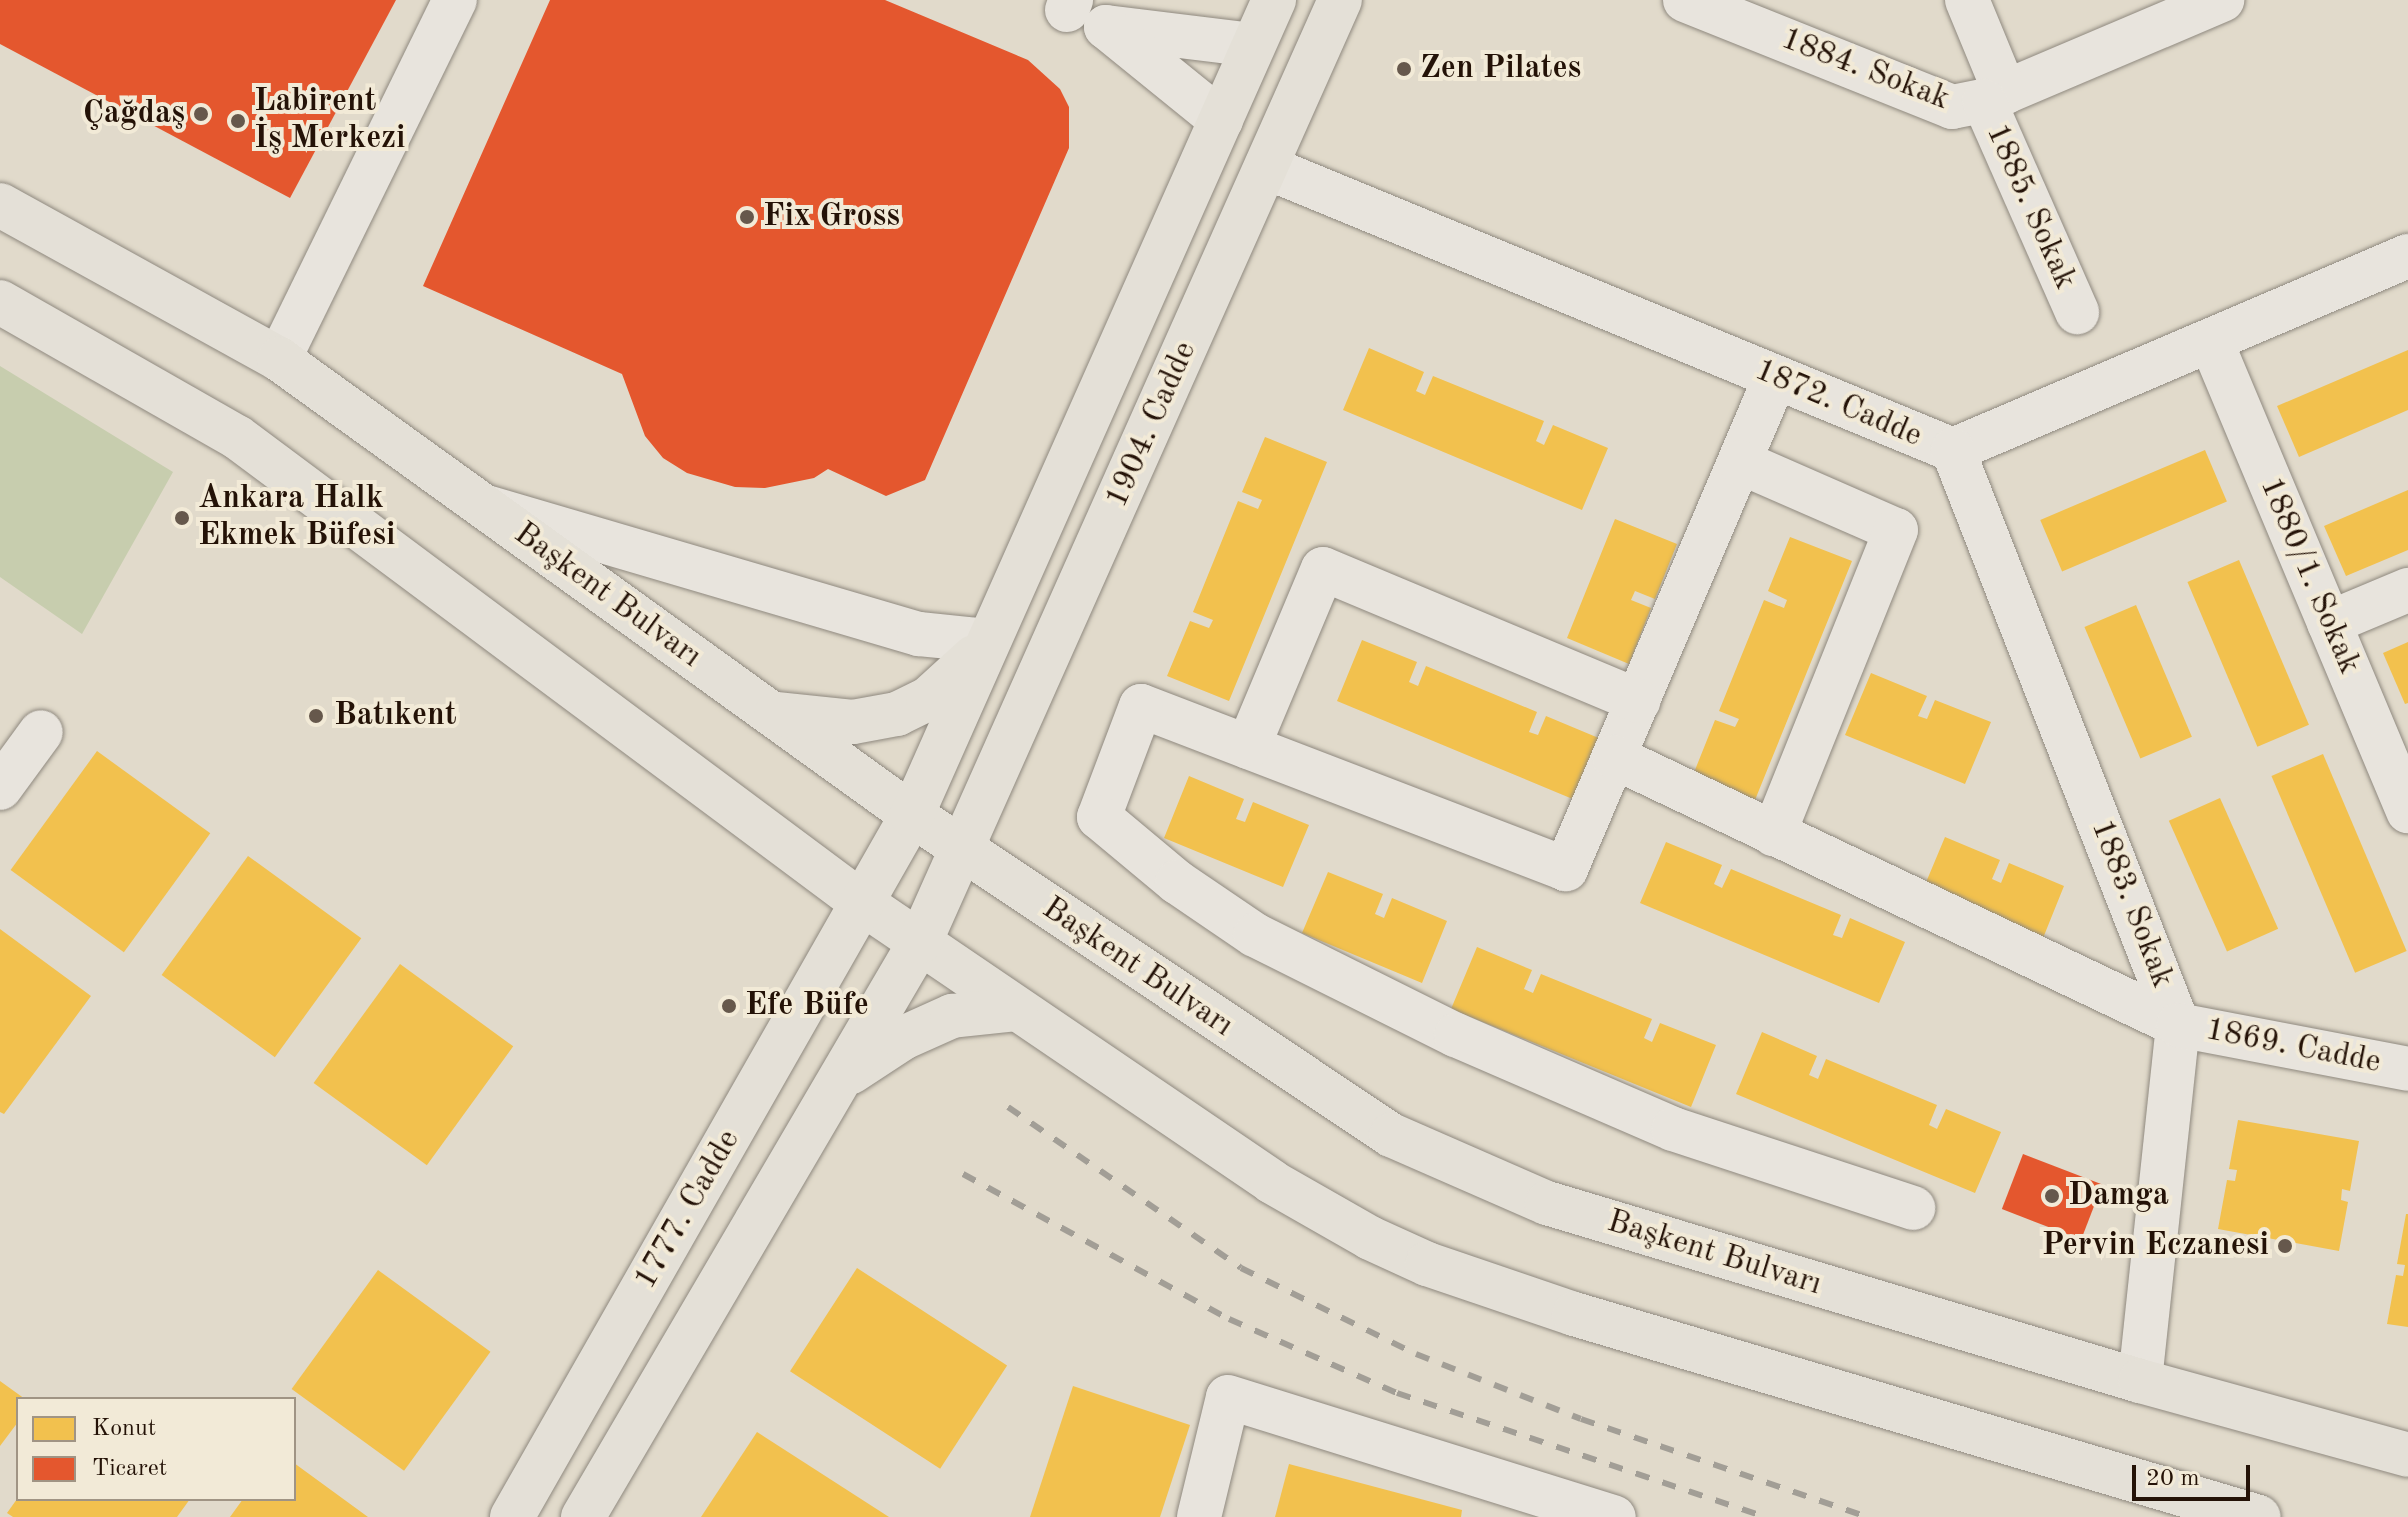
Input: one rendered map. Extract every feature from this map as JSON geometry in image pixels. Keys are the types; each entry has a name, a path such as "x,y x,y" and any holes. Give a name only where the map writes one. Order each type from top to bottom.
{"main road":[{"name":"1904. Cadde","path":"912,815 1274,0"},
{"name":"1904. Cadde","path":"920,942 1340,0"},
{"name":"Başkent Bulvarı","path":"0,205 279,359 912,815 1346,1109 1434,1157 1573,1211 2140,1381 2408,1455"},
{"path":"0,302 237,437 865,905 1272,1182 1370,1238 1427,1264 1589,1319 2259,1517"},
{"path":"770,713 853,722 897,714 951,682 989,641"},
{"name":"1777. Cadde","path":"512,1517 865,905 912,815"},
{"name":"1777. Cadde","path":"583,1517 920,942"},
{"path":"842,1078 903,1038 952,1016 1016,1009"}],"street":[{"path":"279,359 455,0"},
{"name":"1884. Sokak","path":"1685,0 1944,105 1995,97 2222,0"},
{"name":"1885. Sokak","path":"1967,0 1995,97 2077,312"},
{"path":"1112,14 1253,45"},
{"path":"1112,14 1221,120"},
{"name":"1872. Cadde","path":"1266,167 1953,450 2408,256"},
{"name":"1880/1. Sokak","path":"2211,341 2408,811"},
{"path":"1775,378 1566,869 1141,706 1099,817 1177,882 1255,935 1456,1035 1673,1129 1913,1208"},
{"name":"1883. Sokak","path":"1953,450 2178,1025 2140,1381"},
{"path":"1740,462 1896,530 1774,834"},
{"path":"480,505 919,634 989,641"},
{"path":"537,545 916,656 989,641"},
{"path":"1248,747 1323,569 1638,701"},
{"path":"2329,623 2408,590"},
{"path":"0,788 41,732"},
{"name":"1869. Cadde","path":"1614,757 2178,1025 2408,1069"},
{"path":"1199,1517 1228,1397 1614,1517"}],"green space":[{"path":"0,366 173,472 82,634 0,577"}],"building: Konut":[{"path":"1369,348 1424,372 1416,391 1425,395 1433,376 1544,421 1536,441 1544,445 1553,425 1608,448 1582,510 1343,410"},
{"path":"2408,350 2408,410 2299,457 2277,406"},
{"path":"1265,437 1327,462 1229,701 1167,676 1190,621 1209,628 1213,620 1193,612 1238,501 1258,509 1262,500 1242,492"},
{"path":"2205,450 2227,502 2062,571 2040,520"},
{"path":"2408,490 2408,550 2346,576 2324,526"},
{"path":"1615,519 1677,544 1655,599 1635,591 1631,600 1651,608 1629,664 1567,638"},
{"path":"1790,537 1852,561 1755,800 1693,775 1715,720 1735,727 1739,719 1719,711 1764,600 1784,608 1787,600 1768,591"},
{"path":"2239,560 2309,725 2257,747 2187,582"},
{"path":"2136,605 2192,737 2140,759 2084,627"},
{"path":"1362,640 1417,662 1409,682 1418,686 1426,666 1537,712 1529,732 1538,735 1546,716 1601,739 1575,800 1337,701"},
{"path":"2408,642 2408,703 2405,704 2383,653"},
{"path":"1871,673 1927,696 1918,716 1927,719 1935,700 1991,722 1965,784 1845,735"},
{"path":"97,751 210,833 124,952 11,870"},
{"path":"2323,754 2407,951 2355,973 2271,776"},
{"path":"1189,776 1244,799 1236,819 1245,822 1253,802 1309,825 1283,887 1164,838"},
{"path":"2220,798 2278,929 2227,951 2169,821"},
{"path":"1945,837 2000,860 1992,879 2001,883 2009,863 2064,886 2039,948 1919,899"},
{"path":"1666,842 1722,865 1714,884 1722,888 1731,869 1841,915 1833,935 1842,938 1850,918 1905,942 1879,1003 1640,903"},
{"path":"248,856 361,938 275,1057 162,975"},
{"path":"1328,872 1383,894 1375,914 1384,918 1392,898 1447,921 1422,983 1302,933"},
{"path":"0,929 91,996 4,1114 0,1112"},
{"path":"1477,947 1532,970 1524,989 1533,993 1541,974 1652,1019 1644,1038 1652,1042 1660,1023 1716,1045 1691,1107 1451,1009"},
{"path":"400,964 513,1046 427,1165 314,1083"},
{"path":"1762,1032 1817,1056 1809,1075 1818,1079 1826,1059 1937,1105 1929,1125 1937,1129 1946,1109 2001,1132 1975,1193 1736,1094"},
{"path":"2238,1120 2359,1141 2350,1191 2342,1189 2341,1200 2348,1202 2339,1251 2218,1229 2227,1180 2235,1181 2237,1170 2229,1169"},
{"path":"2406,1214 2408,1327 2387,1324 2396,1275 2403,1276 2405,1265 2397,1264"},
{"path":"857,1268 1007,1365 940,1469 790,1371"},
{"path":"378,1270 490,1352 404,1471 292,1389"},
{"path":"0,1381 22,1397 16,1397 16,1425 0,1446"},
{"path":"1073,1386 1190,1425 1160,1517 1030,1517"},
{"path":"757,1432 889,1517 701,1517"},
{"path":"296,1464 368,1517 230,1517 242,1501 296,1501"},
{"path":"1289,1464 1462,1510 1461,1517 1275,1517"},
{"path":"16,1500 189,1501 177,1517 13,1517 7,1513"}],"building: Ticaret":[{"name":"Labirent İş Merkezi","path":"0,0 396,0 290,198 0,44"},
{"name":"Fix Gross","path":"550,0 885,0 1028,60 1060,89 1069,107 1069,148 925,480 886,496 828,469 814,478 765,488 735,487 687,473 663,458 645,436 622,374 423,286"},
{"name":"Damga","path":"2023,1154 2102,1184 2081,1240 2002,1209"}],"railway":[{"path":"1008,1107 1241,1268 1416,1354 1581,1419 1868,1517"},
{"path":"963,1174 1229,1319 1397,1393 1766,1517"}],"place":[{"name":"Zen Pilates","path":"1404,69"},
{"name":"Çağdaş","path":"201,114"},
{"name":"Labirent İş Merkezi","path":"238,121"},
{"name":"Fix Gross","path":"747,217"},
{"name":"Ankara Halk Ekmek Büfesi","path":"182,518"},
{"name":"Batıkent","path":"316,716"},
{"name":"Efe Büfe","path":"729,1006"},
{"name":"Damga","path":"2052,1196"},
{"name":"Pervin Eczanesi","path":"2285,1246"}]}
